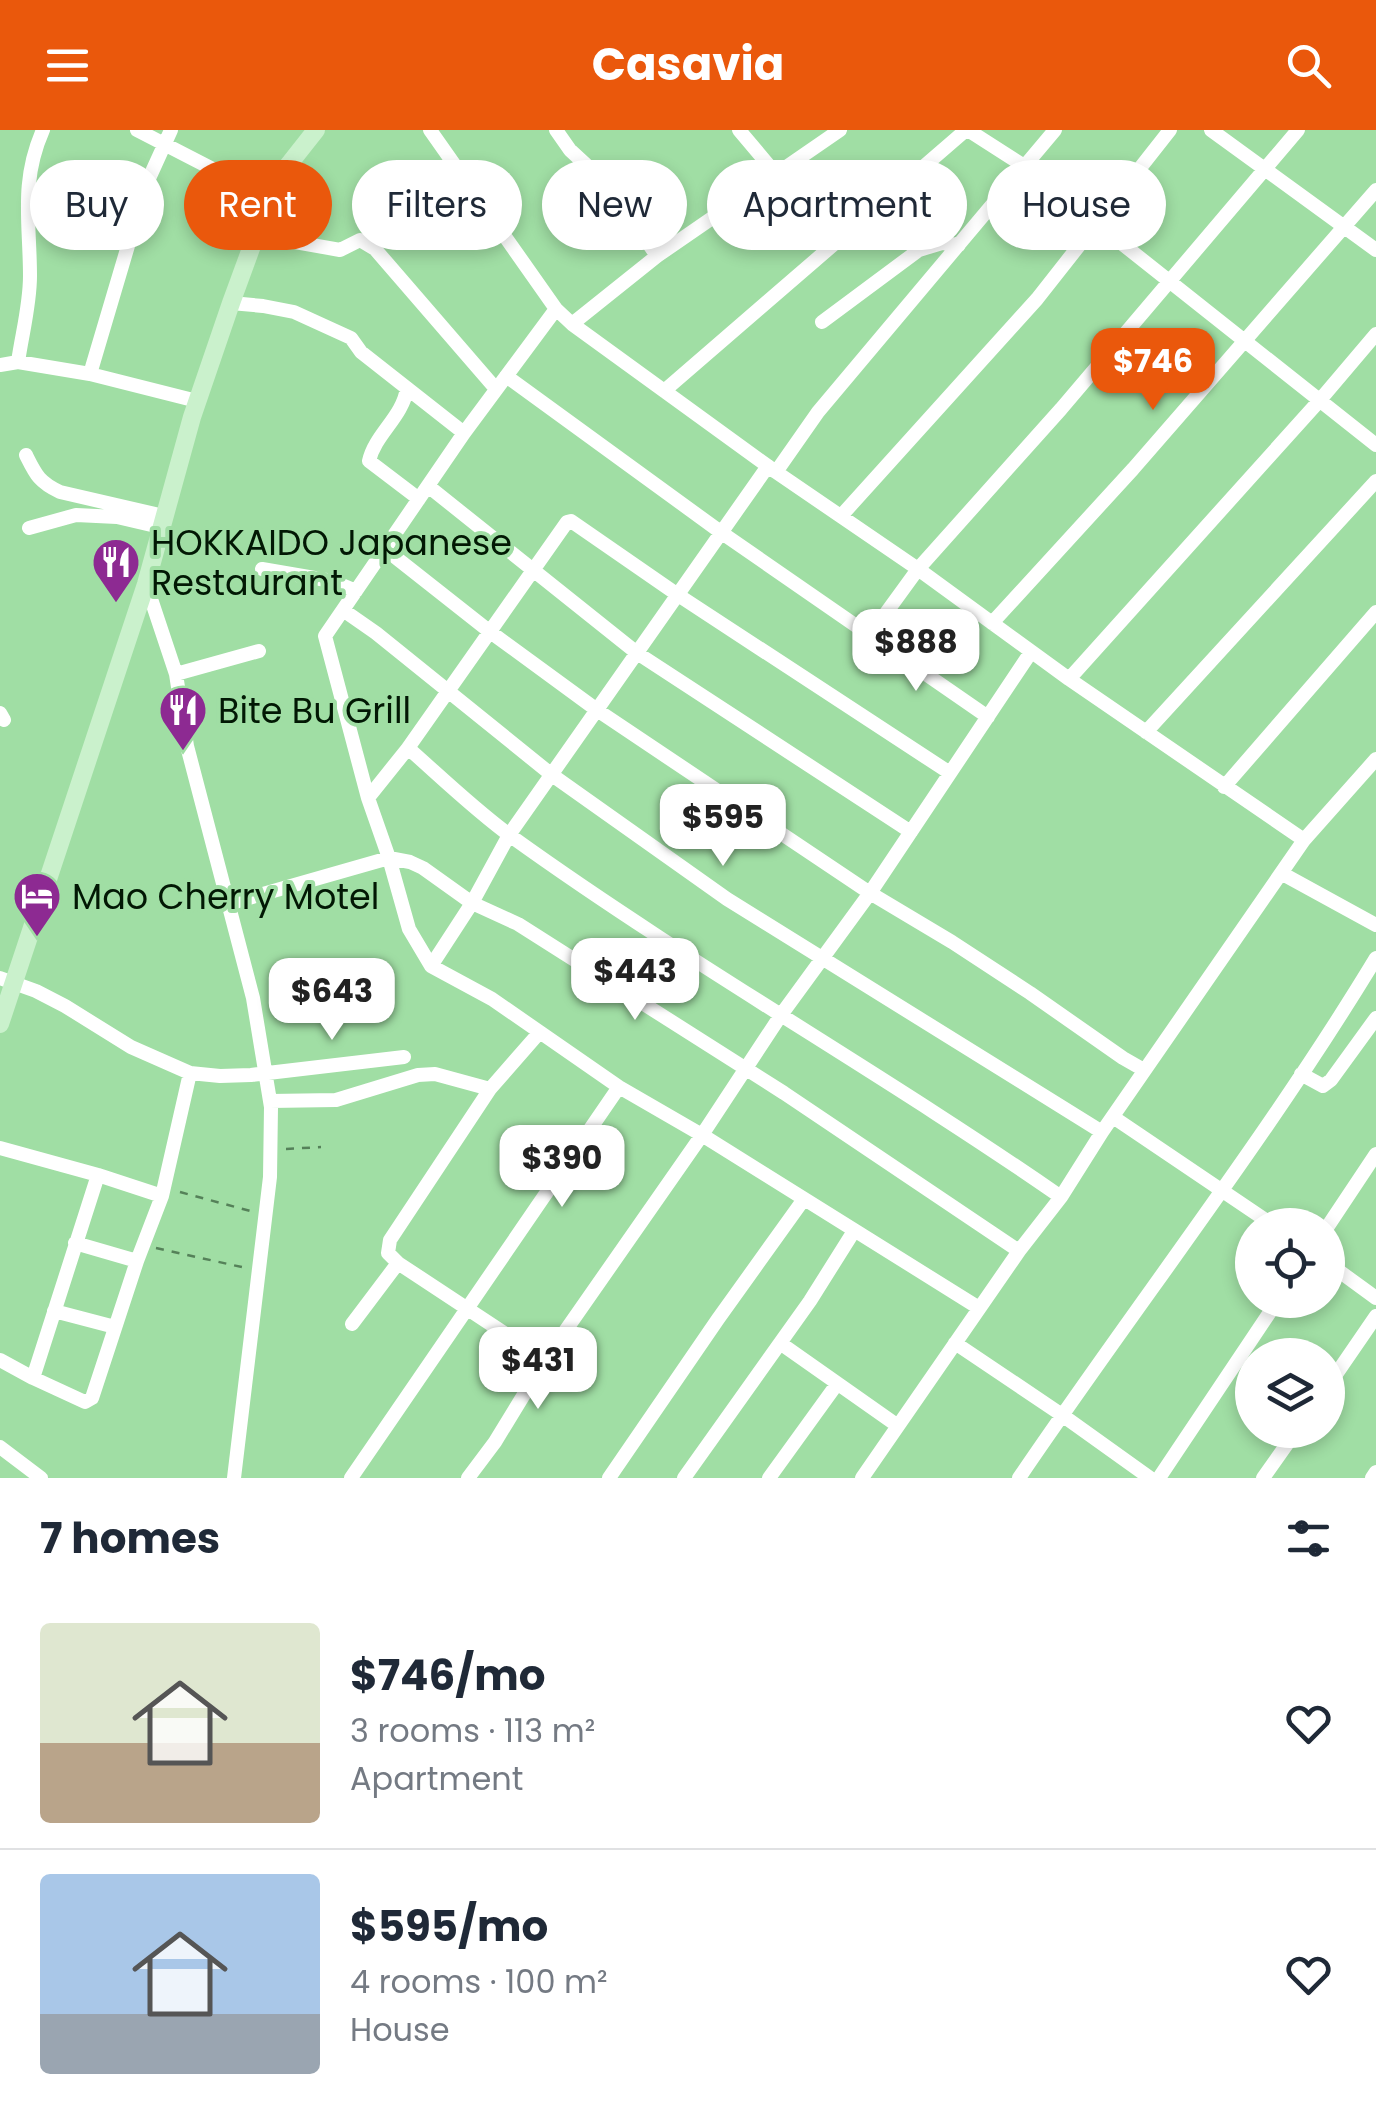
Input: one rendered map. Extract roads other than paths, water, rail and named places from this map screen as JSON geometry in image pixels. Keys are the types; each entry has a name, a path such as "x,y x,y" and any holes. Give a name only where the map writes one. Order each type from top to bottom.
{"main road":[{"path":"292,160 316,130"},
{"path":"0,1024 6,981 146,584 197,401 250,250"}],"street":[{"path":"18,362 30,280 28,174 43,130"},
{"path":"137,130 168,137 204,160"},
{"path":"430,130 556,309 572,324 1069,679 1304,840"},
{"path":"556,130 570,150 609,186 657,256"},
{"path":"738,130 764,160"},
{"path":"796,160 840,130"},
{"path":"664,391 967,130 1014,160"},
{"path":"1029,160 1055,130"},
{"path":"1146,160 1170,130"},
{"path":"1210,130 1376,250"},
{"path":"870,635 918,569 1061,410 1298,130"},
{"path":"90,374 146,185 168,137"},
{"path":"992,624 1133,470 1376,190"},
{"path":"967,234 987,210"},
{"path":"572,324 707,222"},
{"path":"332,249 340,250 360,240 375,248 496,389"},
{"path":"822,322 918,250"},
{"path":"430,966 509,835 722,533 954,250"},
{"path":"841,516 1038,299 1076,250"},
{"path":"1128,250 1376,445"},
{"path":"231,303 294,312 351,338 361,352 464,433"},
{"path":"556,309 464,433 325,636 408,929 430,966 492,999 619,1087 979,1308"},
{"path":"1069,679 1376,334"},
{"path":"0,365 18,362 90,374 197,401"},
{"path":"506,376 722,533 988,717"},
{"path":"406,388 404,403 371,451 369,461 423,493 532,570 637,653 910,832"},
{"path":"26,455 46,486 162,521"},
{"path":"1146,732 1376,481"},
{"path":"29,528 76,515 162,521"},
{"path":"368,798 571,521 950,773"},
{"path":"385,549 597,710 1144,1070"},
{"path":"262,568 356,590"},
{"path":"146,584 176,674 187,746 253,998 270,1100 270,1177 234,1478"},
{"path":"342,610 552,775 728,899 1102,1132"},
{"path":"1224,787 1376,612"},
{"path":"176,674 258,651"},
{"path":"468,1478 1031,652"},
{"path":"408,748 509,835 702,966 926,1106 1061,1197"},
{"path":"862,1478 1019,1251 1061,1197 1304,840 1376,759"},
{"path":"1358,779 1376,781"},
{"path":"228,904 388,858 410,862 472,902 518,924 746,1068 1019,1251"},
{"path":"1282,873 1376,925"},
{"path":"1019,1478 1323,1046 1376,958"},
{"path":"6,981 36,991 132,1047 190,1074 266,1073 404,1056"},
{"path":"1301,1074 1323,1086 1332,1080 1376,1018"},
{"path":"540,1033 490,1089 390,1240 388,1253 398,1264 545,1360"},
{"path":"0,1360 85,1402 92,1398 163,1192 190,1074"},
{"path":"270,1100 336,1100 418,1075 435,1074 490,1089"},
{"path":"352,1478 619,1087"},
{"path":"1114,1117 1248,1208"},
{"path":"0,1148 163,1192"},
{"path":"1340,1208 1376,1154"},
{"path":"34,1378 98,1175"},
{"path":"609,1478 804,1199"},
{"path":"684,1478 810,1301 854,1231"},
{"path":"75,1243 137,1260"},
{"path":"352,1324 398,1264"},
{"path":"1345,1275 1376,1298"},
{"path":"54,1310 115,1327"},
{"path":"1345,1361 1376,1316"},
{"path":"1159,1478 1266,1318"},
{"path":"780,1343 898,1426"},
{"path":"955,1343 1150,1478"},
{"path":"769,1478 837,1384"},
{"path":"0,1448 41,1478"},
{"path":"1263,1478 1284,1448"}],"place":[{"name":"HOKKAIDO Japanese Restaurant","path":"116,604"},
{"name":"Bite Bu Grill","path":"183,752"},
{"name":"Mao Cherry Motel","path":"37,938"}]}
